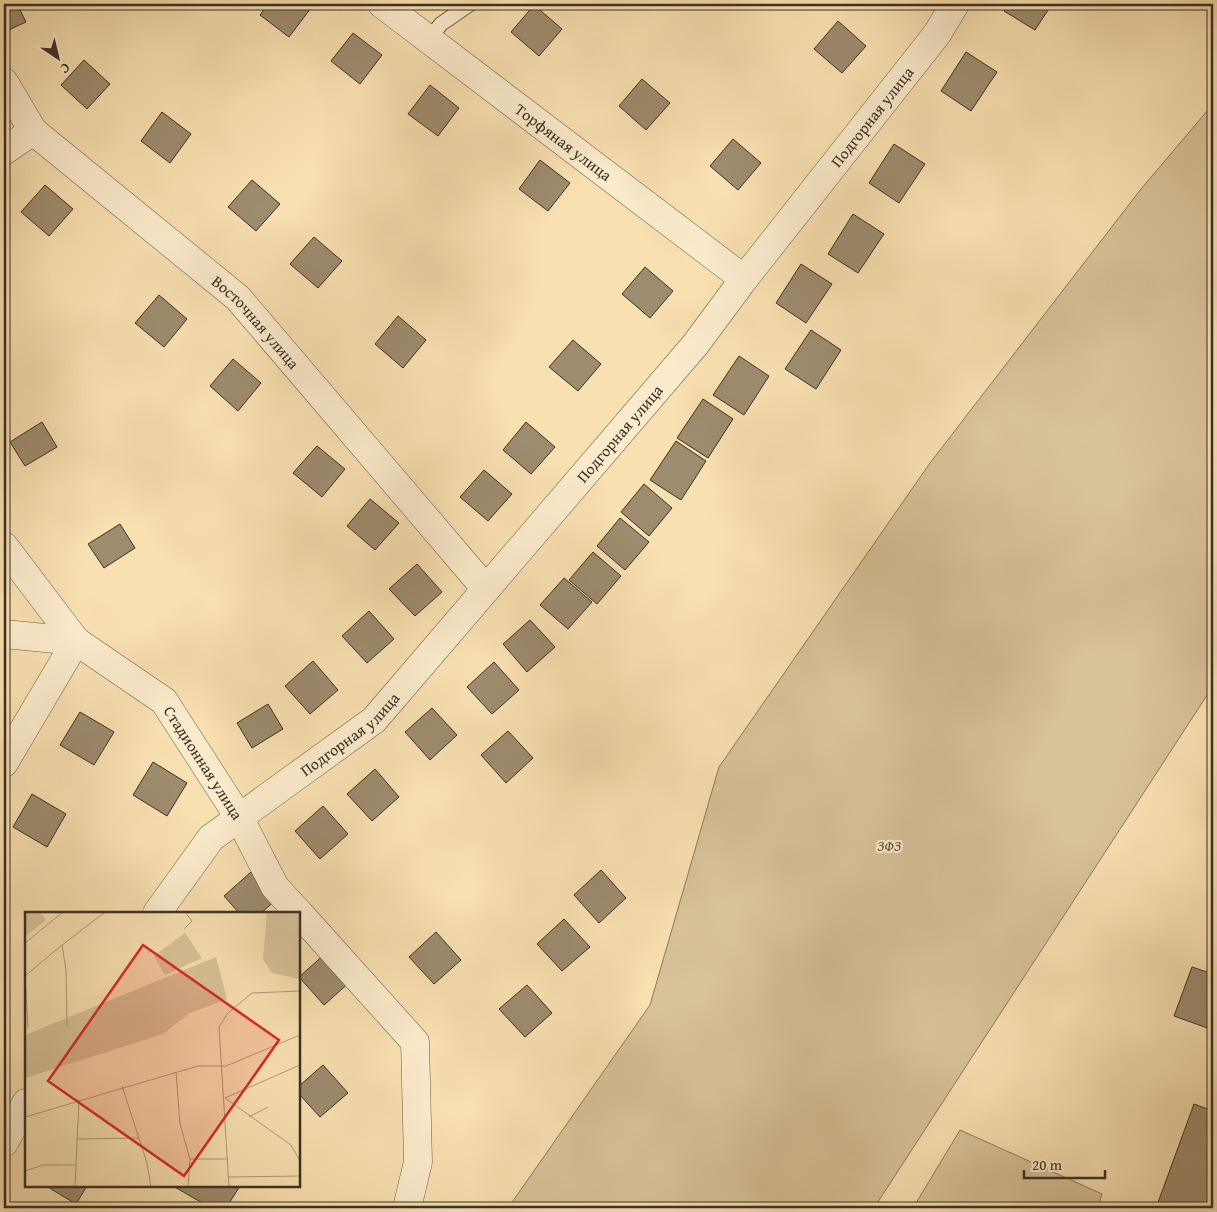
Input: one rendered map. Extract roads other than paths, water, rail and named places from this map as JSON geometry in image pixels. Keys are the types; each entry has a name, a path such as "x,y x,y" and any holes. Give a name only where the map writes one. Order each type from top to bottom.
{"street":[{"name":"Торфяная улица","path":"382,4 744,279"},
{"name":"Подгорная улица","path":"158,912 211,838 240,819 374,720 696,345 744,279 937,34 948,7"},
{"name":"Восточная улица","path":"4,82 33,131 238,298 486,589"},
{"path":"4,151 33,131"},
{"name":"Стадионная улица","path":"4,546 76,641 164,701 240,819 275,887 298,912"},
{"path":"4,634 76,641 4,763"},
{"name":"Стадионная улица","path":"300,914 415,1042 418,1162 407,1208"},
{"path":"4,1143 25,1105"}],"lane":[{"path":"429,39 441,24 470,4"}],"park label":[{"name":"ЗФЗ","path":"889,845"}]}
